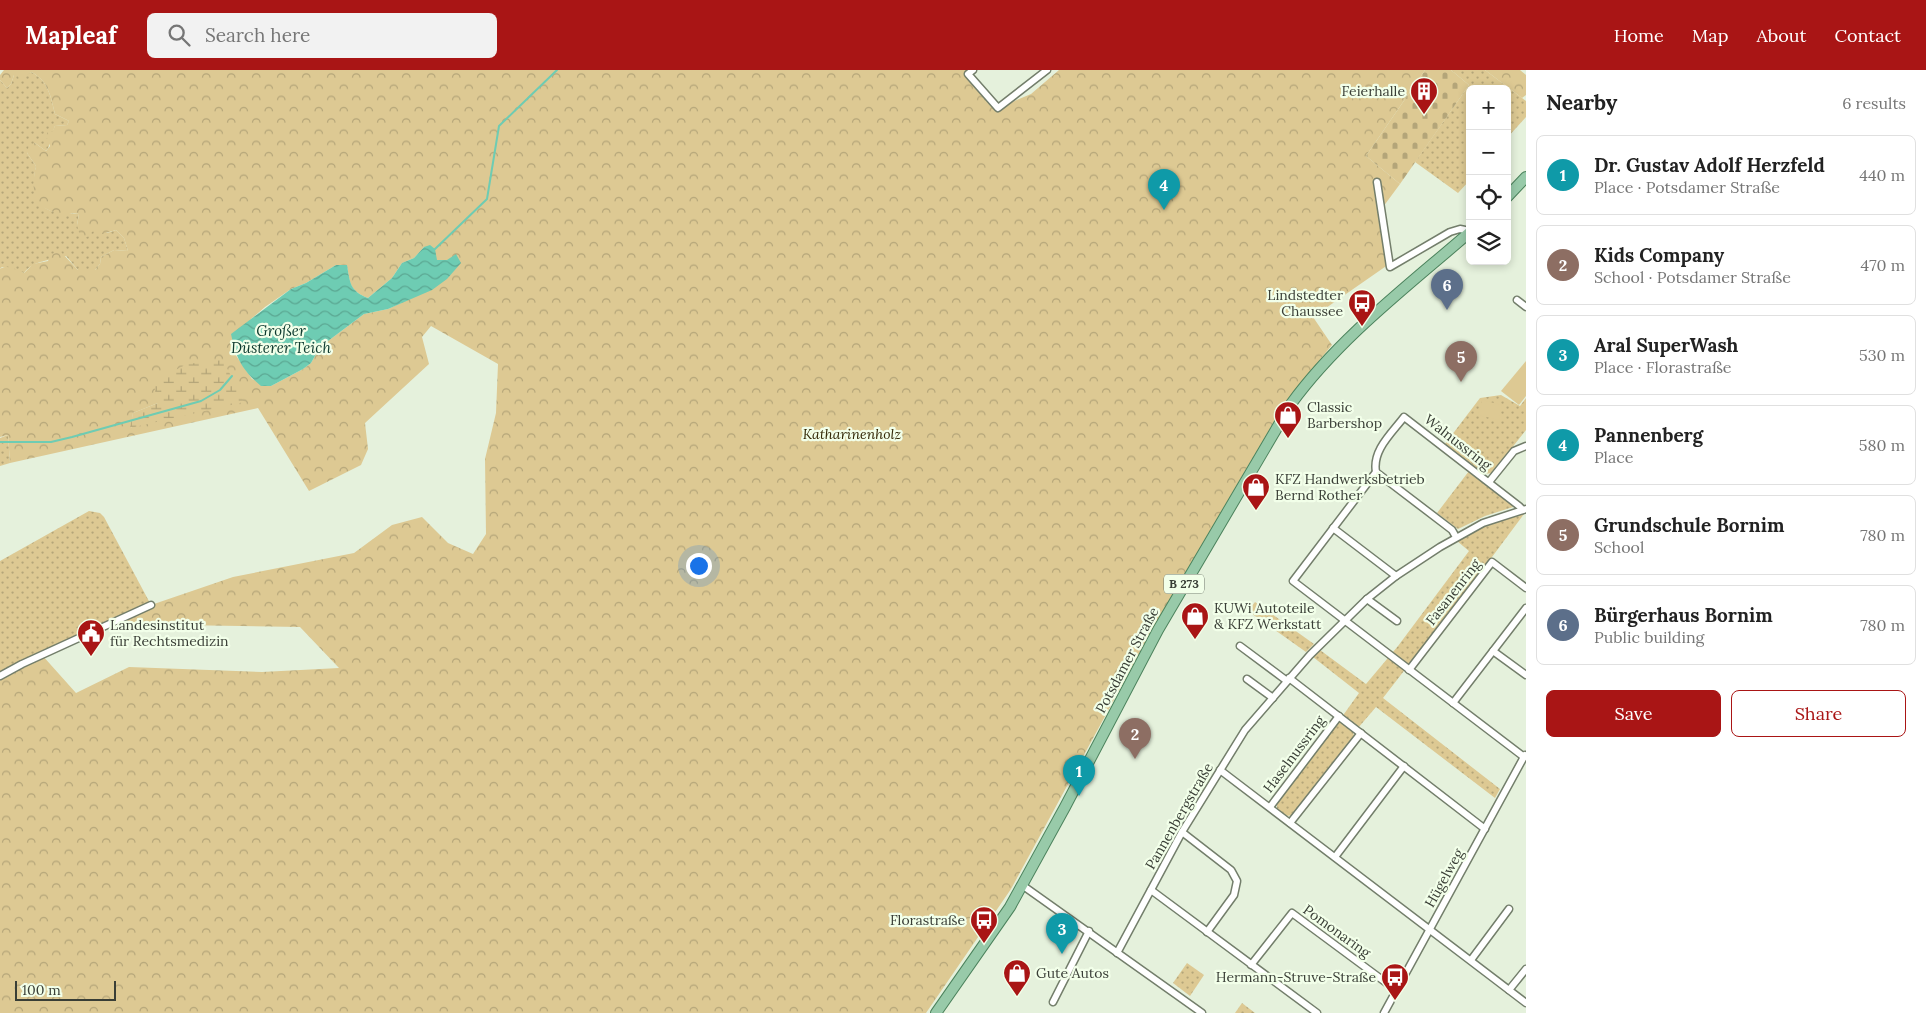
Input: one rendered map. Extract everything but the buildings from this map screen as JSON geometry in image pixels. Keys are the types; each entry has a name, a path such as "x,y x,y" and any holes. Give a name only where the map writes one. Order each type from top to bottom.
{"main road":[{"path":"1511,193 1526,177"},
{"name":"Potsdamer Straße","path":"936,1013 997,926 1022,885 1066,807 1158,630 1291,404 1317,370 1340,347 1466,235"}],"street":[{"path":"973,70 968,74 998,108 1047,70"},
{"path":"1377,182 1390,267 1450,232 1460,229 1466,230"},
{"path":"1517,300 1526,307"},
{"name":"Walnussring","path":"1345,620 1293,581 1376,472 1375,461 1379,450 1404,417 1524,510"},
{"path":"1489,482 1514,451 1526,446"},
{"path":"1376,472 1452,530 1456,537"},
{"name":"Pannenbergstraße","path":"1117,953 1182,832 1245,730 1310,655 1367,598 1396,576 1456,537 1487,521 1524,510"},
{"path":"1333,528 1396,576"},
{"name":"Fasanenring","path":"1409,670 1492,562 1526,588"},
{"path":"1367,598 1397,621"},
{"path":"0,676 152,604"},
{"path":"1453,704 1526,608"},
{"path":"1345,620 1453,704 1525,755"},
{"path":"1240,646 1288,680"},
{"path":"1493,651 1526,675"},
{"path":"1247,679 1273,698"},
{"name":"Haselnussring","path":"1288,680 1339,716 1485,829"},
{"name":"Haselnussring","path":"1270,808 1339,716"},
{"path":"1290,823 1361,733"},
{"name":"Hügelweg","path":"1384,1013 1525,755"},
{"path":"1335,857 1404,766"},
{"name":"Haselnussring","path":"1220,770 1430,930"},
{"path":"1182,832 1231,870 1237,881 1234,895 1207,932"},
{"path":"1022,885 1089,931 1198,1012"},
{"path":"1151,890 1317,1013"},
{"path":"1471,960 1509,908"},
{"name":"Pomonaring","path":"1252,965 1292,913 1396,990"},
{"path":"1430,930 1526,1003"},
{"path":"1053,1002 1089,931"},
{"path":"1509,990 1526,969"}],"green space":[{"name":"Katharinenholz","path":"4,70 973,70 968,73 998,108 1031,94 1059,70 1425,70 1366,156 1400,184 1383,207 1392,262 1313,317 1332,345 1286,401 1153,628 1011,889 926,1013 0,1013 0,676 42,655 76,693 129,667 262,672 339,668 300,627 112,624 151,605 233,577 354,553 392,525 422,517 448,543 473,554 486,534 485,459 496,413 498,364 431,326 422,337 429,364 365,423 368,449 361,465 309,491 258,408 10,463 8,435 0,437 0,269 9,267 24,273 33,264 48,261 51,254 61,252 78,270 95,270 100,264 101,257 114,250 128,251 124,238 116,230 99,235 94,230 87,237 80,236 77,225 79,214 72,213 63,216 41,206 38,202 34,193 36,166 27,153 29,145 35,143 46,151 50,146 50,141 45,137 48,132 52,132 55,126 67,125 69,121 55,114 48,90 37,75 31,72 20,80 17,75 14,75 11,84 7,88 0,80 0,75","holes":["424,247 436,260 447,260 401,303 388,309 364,314 320,347 311,363 303,369 271,386 252,379 235,354 251,319 291,289 306,283 336,265 347,265 352,286 358,293 368,298 392,278 402,263 414,258","158,403 131,428 133,413"]},
{"path":"1425,70 1451,70 1469,85 1466,85 1466,89 1400,184 1366,156"},
{"path":"1451,70 1485,70 1505,85 1469,85"},
{"path":"1485,70 1520,70 1526,75 1526,95 1522,98 1511,90 1511,85 1505,85"},
{"path":"31,72 37,75 45,84 55,114 69,121 67,125 55,126 46,151 35,143 27,153 36,166 34,188 38,200 42,205 55,212 79,214 77,225 107,233 116,230 124,238 128,251 114,250 101,257 100,264 95,270 78,270 66,256 32,265 24,273 2,267 0,269 0,80 7,88 11,84 14,75 24,75"},
{"path":"1466,89 1466,184 1458,193 1415,162"},
{"path":"1511,90 1526,101 1526,117 1511,134"},
{"path":"223,360 244,402 130,428 133,413 158,403 153,382 187,364"},
{"path":"1526,361 1526,396 1519,405 1501,391"},
{"path":"1501,395 1520,406 1526,398 1526,430 1492,473 1484,474 1445,444 1480,398"},
{"path":"1482,400 1502,405 1499,420 1478,415"},
{"path":"8,435 10,463 0,466 0,438"},
{"path":"1469,471 1512,504 1513,507 1485,516 1458,529 1437,513"},
{"path":"89,511 100,513 104,517 151,605 0,676 0,561"},
{"path":"1524,514 1383,698 1500,789 1495,798 1376,707 1358,728 1344,717 1344,714 1359,693 1313,657 1320,650 1366,684 1398,646 1469,551 1457,541 1491,523"},
{"path":"1255,602 1314,644 1306,652 1248,611"},
{"path":"1337,723 1341,723 1353,732 1354,736 1294,815 1286,816 1277,809 1277,803"},
{"path":"1187,963 1204,975 1190,996 1173,983"},
{"path":"1242,1003 1255,1013 1235,1013"}],"water":[{"name":"Großer Düsterer Teich","path":"430,245 435,249 437,260 447,260 456,254 461,263 447,279 432,290 388,309 364,314 320,347 311,363 271,386 261,386 244,369 235,350 231,334 291,289 306,283 336,265 347,265 352,286 368,298 392,278 402,263 414,258 424,247"}],"waterway":[{"path":"435,249 487,199 499,126 557,70"},
{"path":"0,442 51,442 201,401 220,390 232,376"}],"place":[{"name":"Feierhalle","path":"1424,115"},
{"name":"Pannenberg","path":"1164,210"},
{"name":"Bürgerhaus Bornim","path":"1447,310"},
{"name":"Lindstedter Chaussee","path":"1362,327"},
{"name":"Grundschule Bornim","path":"1461,382"},
{"name":"Classic Barbershop","path":"1288,439"},
{"name":"KFZ Handwerksbetrieb Bernd Rother","path":"1256,511"},
{"name":"KUWi Autoteile & KFZ Werkstatt","path":"1195,640"},
{"name":"Landesinstitut für Rechtsmedizin","path":"91,657"},
{"name":"Kids Company","path":"1135,759"},
{"name":"Dr. Gustav Adolf Herzfeld","path":"1079,796"},
{"name":"Florastraße","path":"984,944"},
{"name":"Aral SuperWash","path":"1062,954"},
{"name":"Gute Autos","path":"1017,997"},
{"name":"Hermann-Struve-Straße","path":"1395,1001"}]}
